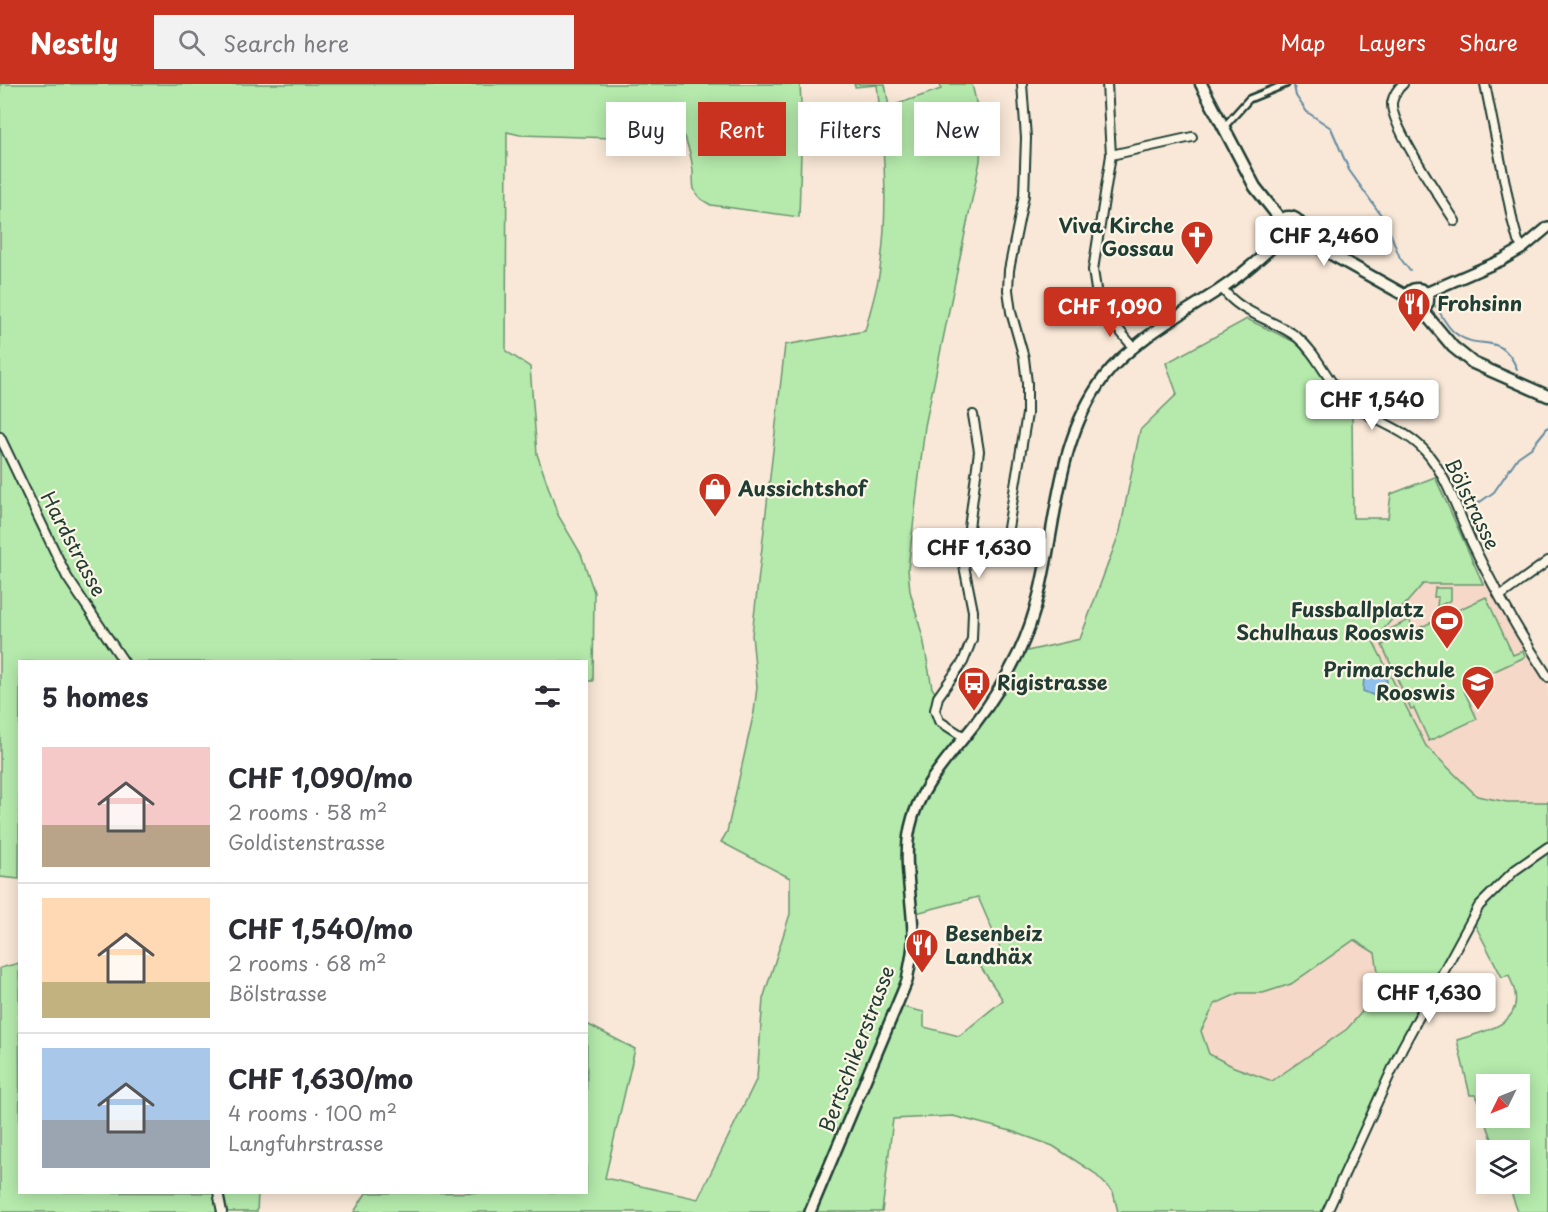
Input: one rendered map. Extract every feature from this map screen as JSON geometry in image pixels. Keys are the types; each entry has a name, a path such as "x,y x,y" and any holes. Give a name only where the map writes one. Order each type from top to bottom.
{"main road":[{"path":"1201,84 1255,187 1281,220"},
{"path":"1292,217 1299,221 1302,228 1299,236 1291,241 1282,238 1277,228 1281,220 1292,217"},
{"path":"1299,236 1406,296"},
{"path":"1415,288 1423,290 1428,303 1422,310 1414,311 1408,307 1406,296 1415,288"},
{"path":"1422,310 1453,347 1473,363 1548,396"}],"street":[{"path":"1006,540 1027,414 1027,383 1008,290 1009,270 1024,195 1026,138 1022,84"},
{"path":"1107,84 1111,155 1093,270 1097,296 1106,313 1134,348"},
{"path":"1224,127 1249,99 1286,84"},
{"path":"1403,84 1398,87 1392,104 1399,131 1455,221"},
{"path":"1485,84 1513,223 1522,248"},
{"path":"1111,155 1192,137"},
{"path":"1426,293 1484,269 1522,248 1548,227"},
{"name":"Bertschikerstrasse","path":"810,1212 907,981 913,943 907,854 910,827 919,801 935,775 988,704 1019,651 1035,610 1063,472 1071,439 1080,416 1092,394 1107,374 1134,348 1222,288 1282,238"},
{"name":"Bölstrasse","path":"1222,288 1240,306 1287,330 1302,341 1315,355 1334,386 1353,404 1407,435 1424,449 1439,471 1472,544 1500,596 1548,677"},
{"path":"964,737 939,721 935,710 938,697 963,662 972,639 973,611 964,566 979,451 973,415"},
{"name":"Hardstrasse","path":"0,438 67,578 123,660"},
{"path":"1500,596 1548,561"},
{"path":"1327,1212 1402,1048 1479,906 1515,870 1548,847"},
{"path":"218,1194 222,1212"}],"shaded area":[{"name":"Primarschule Rooswis","path":"1423,584 1493,584 1548,677 1548,802 1507,802 1477,796 1426,746 1373,641"},
{"path":"1354,940 1375,953 1381,989 1347,1029 1272,1081 1234,1067 1209,1054 1201,1031 1215,1004 1239,993 1263,993 1291,984"}],"green space":[{"path":"0,84 800,84 801,102 798,102 798,156 801,156 799,217 711,205 697,195 694,189 691,156 686,141 686,102 606,102 606,138 520,135 507,132 506,351 530,367 537,454 558,515 581,554 594,592 593,681 588,681 588,660 18,660 18,879 0,877"},
{"path":"854,84 885,84 888,102 878,102 877,85 855,87"},
{"path":"940,84 972,84 976,102 914,102 914,156 980,156 925,426 908,569 910,591 923,638 932,688 938,697 939,721 964,737 976,723 1014,654 1080,639 1120,531 1140,430 1177,394 1166,363 1247,319 1297,343 1352,412 1353,518 1388,518 1391,494 1435,477 1483,584 1423,584 1373,641 1426,746 1477,796 1507,802 1548,802 1548,1212 1518,1212 1512,1194 1530,1194 1530,1140 1492,1140 1488,1128 1530,1128 1530,1074 1476,1074 1476,1095 1470,1095 1457,1040 1497,1026 1512,1014 1515,1004 1515,991 1509,975 1502,977 1475,925 1471,922 1402,1048 1327,1212 1118,1212 1113,1192 1093,1172 1053,1146 1011,1131 953,1116 893,1119 882,1212 354,1212 365,1194 588,1194 588,1025 635,1049 605,1178 698,1199 757,1078 763,999 790,914 790,878 721,842 727,832 754,712 757,687 752,635 785,345 865,331 879,277 885,200 883,156 902,156 902,102 941,89","holes":["978,897 1004,957 980,966 1003,1000 959,1036 924,1027 924,1012 898,1006 913,943 912,914","1354,940 1375,953 1381,990 1347,1029 1272,1081 1234,1067 1209,1054 1201,1031 1215,1004 1239,993 1263,993 1291,984"]},
{"path":"1435,588 1451,588 1451,600 1437,607 1438,597 1434,597"},
{"name":"Fussballplatz Schulhaus Rooswis","path":"1486,597 1513,655 1523,651 1525,657 1462,686 1477,719 1429,741 1414,708 1411,709 1382,645"},
{"path":"1409,620 1413,627 1383,641 1381,638 1388,630"},
{"path":"18,963 18,1194 258,1194 257,1212 0,1212 0,968"}],"water":[{"path":"1373,670 1383,671 1387,681 1384,700 1363,691 1364,676"}],"waterway":[{"path":"1294,86 1296,96 1307,112 1331,128 1349,170 1386,222 1400,258 1410,271"},
{"path":"1436,306 1455,333 1464,339 1497,345 1504,349 1517,369"},
{"path":"1473,507 1494,492 1518,457 1531,448 1548,427"}],"place":[{"name":"Viva Kirche Gossau","path":"1197,266"},
{"name":"Frohsinn","path":"1414,333"},
{"name":"Aussichtshof","path":"715,518"},
{"name":"Fussballplatz Schulhaus Rooswis","path":"1447,650"},
{"name":"Primarschule Rooswis","path":"1478,711"},
{"name":"Rigistrasse","path":"974,712"},
{"name":"Besenbeiz Landhäx","path":"922,974"}]}
